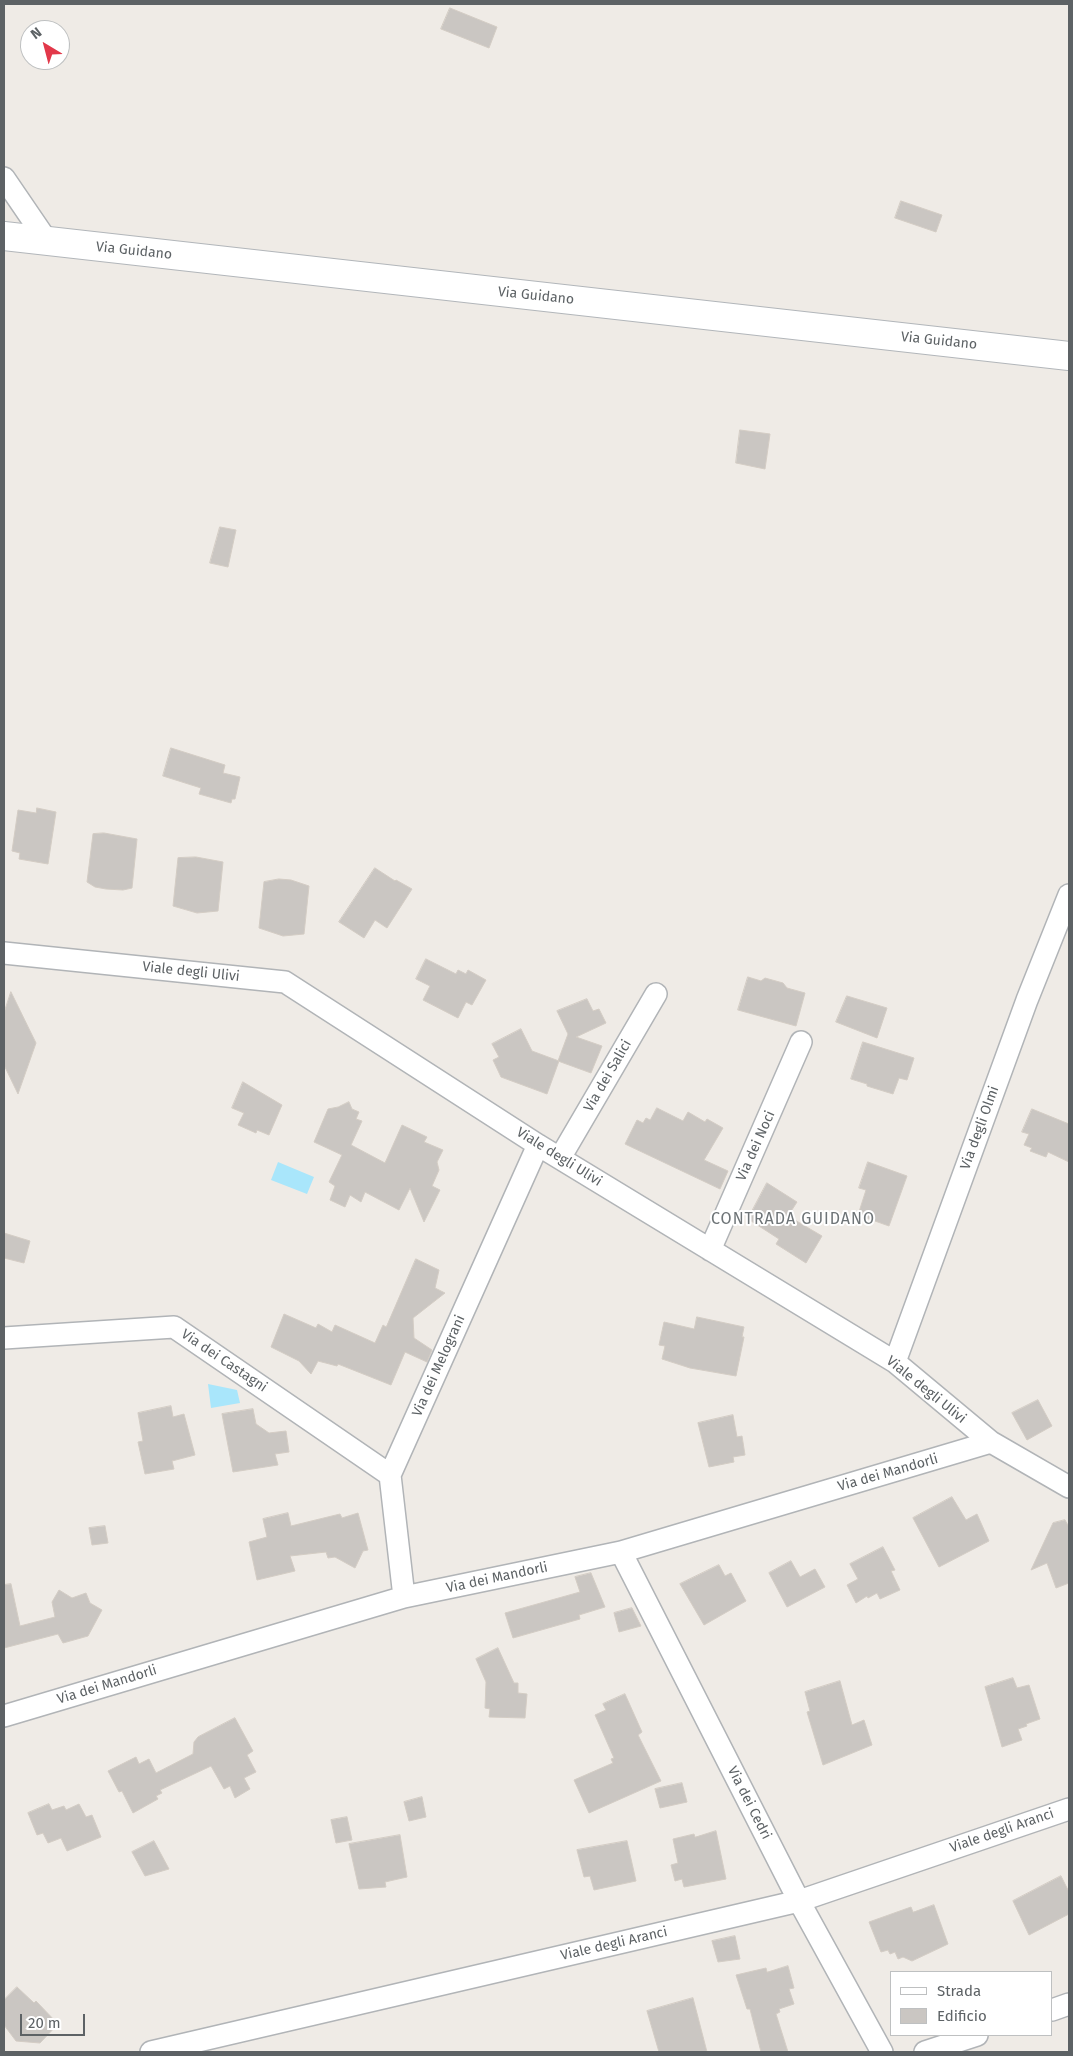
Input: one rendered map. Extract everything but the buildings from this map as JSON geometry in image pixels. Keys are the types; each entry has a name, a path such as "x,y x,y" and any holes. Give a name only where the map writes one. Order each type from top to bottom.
{"main road":[{"name":"Via Guidano","path":"4,236 1069,356"}],"street":[{"path":"4,178 47,241"},
{"name":"Via degli Olmi","path":"896,1362 1027,1000 1069,895"},
{"name":"Viale degli Ulivi","path":"4,953 285,982 538,1145 896,1362 991,1442 1069,1487"},
{"name":"Via dei Salici","path":"560,1158 656,994"},
{"name":"Via dei Noci","path":"710,1250 801,1042"},
{"name":"Via dei Melograni","path":"390,1474 538,1145"},
{"name":"Via dei Castagni","path":"4,1338 174,1327 390,1474"},
{"name":"Via dei Mandorli","path":"4,1716 404,1597 621,1552 991,1442"},
{"path":"390,1474 404,1597"},
{"name":"Via dei Cedri","path":"621,1552 799,1901 882,2052"},
{"name":"Viale degli Aranci","path":"151,2052 799,1901 1069,1809"},
{"path":"1053,2010 1069,2004"},
{"path":"925,2052 974,2036"}],"water":[{"path":"278,1162 314,1177 307,1194 271,1180"},
{"path":"208,1384 237,1390 240,1403 211,1408"}],"district":[{"name":"CONTRADA GUIDANO","path":"793,1220"}]}
